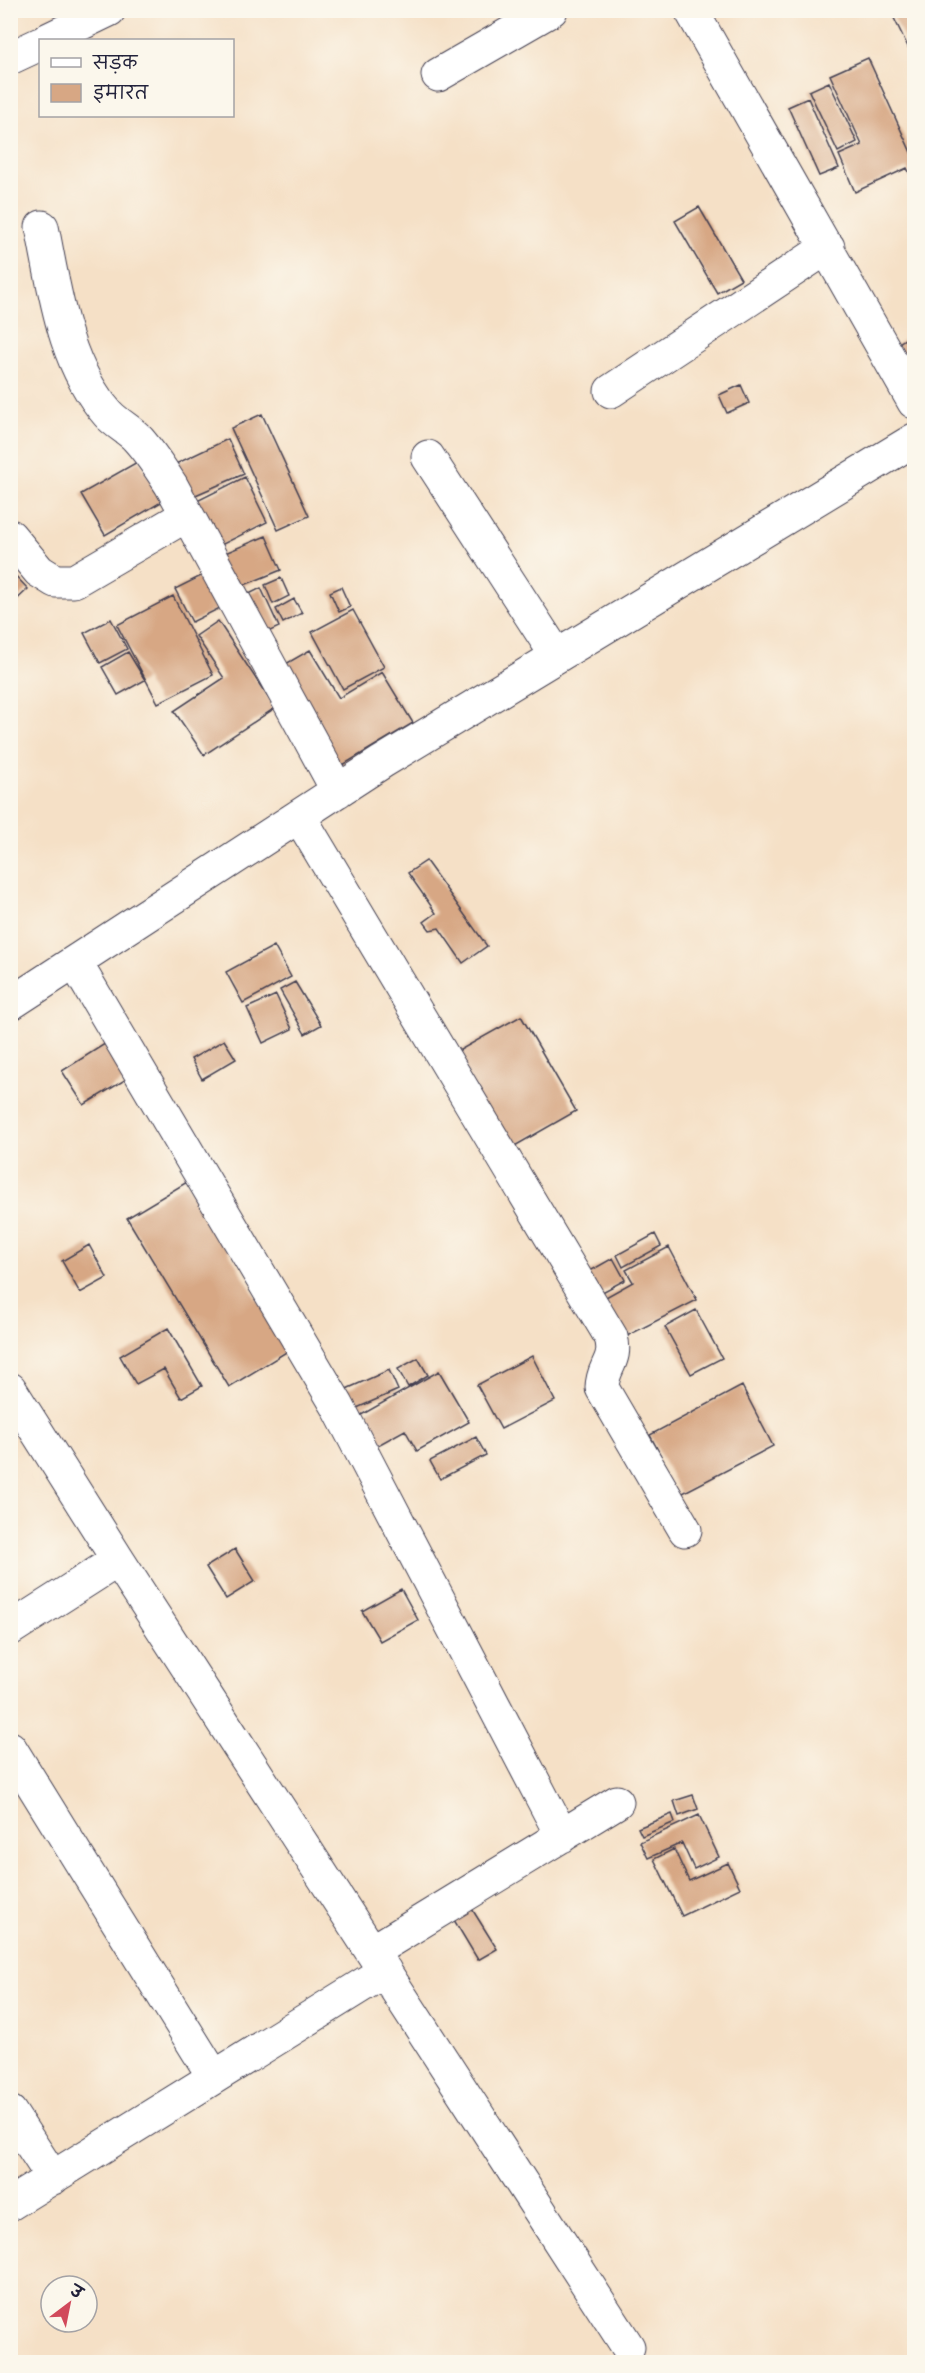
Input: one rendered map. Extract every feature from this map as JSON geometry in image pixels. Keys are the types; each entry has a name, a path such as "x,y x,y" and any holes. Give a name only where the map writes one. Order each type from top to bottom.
{"street":[{"path":"61,26 109,10"},
{"path":"438,75 551,10"},
{"path":"691,10 915,402"},
{"path":"10,58 39,44"},
{"path":"42,227 62,323 83,377 108,415 135,436 154,458 338,791"},
{"path":"611,391 828,247"},
{"path":"10,1004 338,791 915,440"},
{"path":"428,457 557,656"},
{"path":"10,536 39,571 55,581 74,581 187,515"},
{"path":"299,816 611,1337 615,1349 612,1361 602,1377 602,1388 685,1530"},
{"path":"75,962 337,1405 562,1836"},
{"path":"10,1389 118,1560 628,2347"},
{"path":"10,1629 118,1560"},
{"path":"10,1748 214,2077"},
{"path":"10,2204 214,2077 562,1836 617,1802"},
{"path":"10,2112 53,2178"}],"building":[{"path":"890,10 914,10 914,59"},
{"path":"868,58 914,159 914,183 907,168 855,192 839,155 862,145 830,75"},
{"path":"829,82 857,142 838,152 809,91"},
{"path":"808,98 839,168 819,176 788,107"},
{"path":"699,207 741,279 717,293 675,221"},
{"path":"914,333 914,373 896,345"},
{"path":"741,385 749,403 727,413 719,395"},
{"path":"262,414 309,516 278,530 231,428"},
{"path":"228,439 244,474 184,500 165,469"},
{"path":"139,461 163,501 105,535 81,494"},
{"path":"245,477 267,522 211,550 189,505"},
{"path":"266,536 281,570 232,590 218,556"},
{"path":"10,570 28,589 10,606"},
{"path":"203,575 220,608 192,622 175,589"},
{"path":"281,578 289,596 273,604 265,585"},
{"path":"341,587 350,607 339,612 330,592"},
{"path":"261,588 279,627 259,636 239,599"},
{"path":"173,596 213,675 158,703 117,625"},
{"path":"294,599 302,613 283,623 276,609"},
{"path":"353,610 384,667 343,689 312,632"},
{"path":"111,619 127,649 100,663 84,633"},
{"path":"218,621 275,708 204,755 174,711 224,678 196,636"},
{"path":"310,650 339,698 382,672 413,723 331,772 277,669"},
{"path":"128,652 145,680 118,695 102,667"},
{"path":"426,861 487,946 463,963 439,928 430,930 424,922 436,913 408,873"},
{"path":"274,946 291,977 243,1003 226,972"},
{"path":"295,982 321,1025 305,1034 280,990"},
{"path":"276,995 292,1029 263,1043 247,1008"},
{"path":"521,1016 576,1111 506,1151 451,1055"},
{"path":"111,1040 133,1075 84,1105 62,1071"},
{"path":"224,1040 236,1059 202,1079 191,1059"},
{"path":"187,1182 288,1351 229,1387 127,1218"},
{"path":"655,1234 661,1246 623,1267 617,1255"},
{"path":"89,1245 107,1278 80,1293 62,1261"},
{"path":"669,1247 697,1300 625,1337 604,1298 633,1282 626,1270"},
{"path":"613,1258 625,1280 595,1296 583,1275"},
{"path":"696,1310 722,1358 691,1374 665,1327"},
{"path":"168,1328 202,1386 181,1398 164,1369 136,1384 120,1356"},
{"path":"532,1356 555,1401 501,1429 477,1385"},
{"path":"418,1358 428,1375 408,1387 398,1369"},
{"path":"389,1370 398,1390 350,1411 342,1391"},
{"path":"439,1371 469,1422 417,1451 405,1430 371,1449 354,1419"},
{"path":"742,1386 773,1446 681,1494 650,1435"},
{"path":"476,1437 486,1455 440,1479 430,1461"},
{"path":"235,1549 255,1581 226,1599 206,1567"},
{"path":"401,1589 418,1620 380,1641 362,1611"},
{"path":"693,1795 698,1809 679,1816 674,1801"},
{"path":"672,1814 675,1822 642,1836 638,1828"},
{"path":"699,1815 719,1857 694,1869 682,1843 648,1858 640,1842"},
{"path":"674,1849 689,1881 728,1863 740,1888 682,1916 654,1859"},
{"path":"472,1909 497,1949 478,1960 454,1920"}]}
